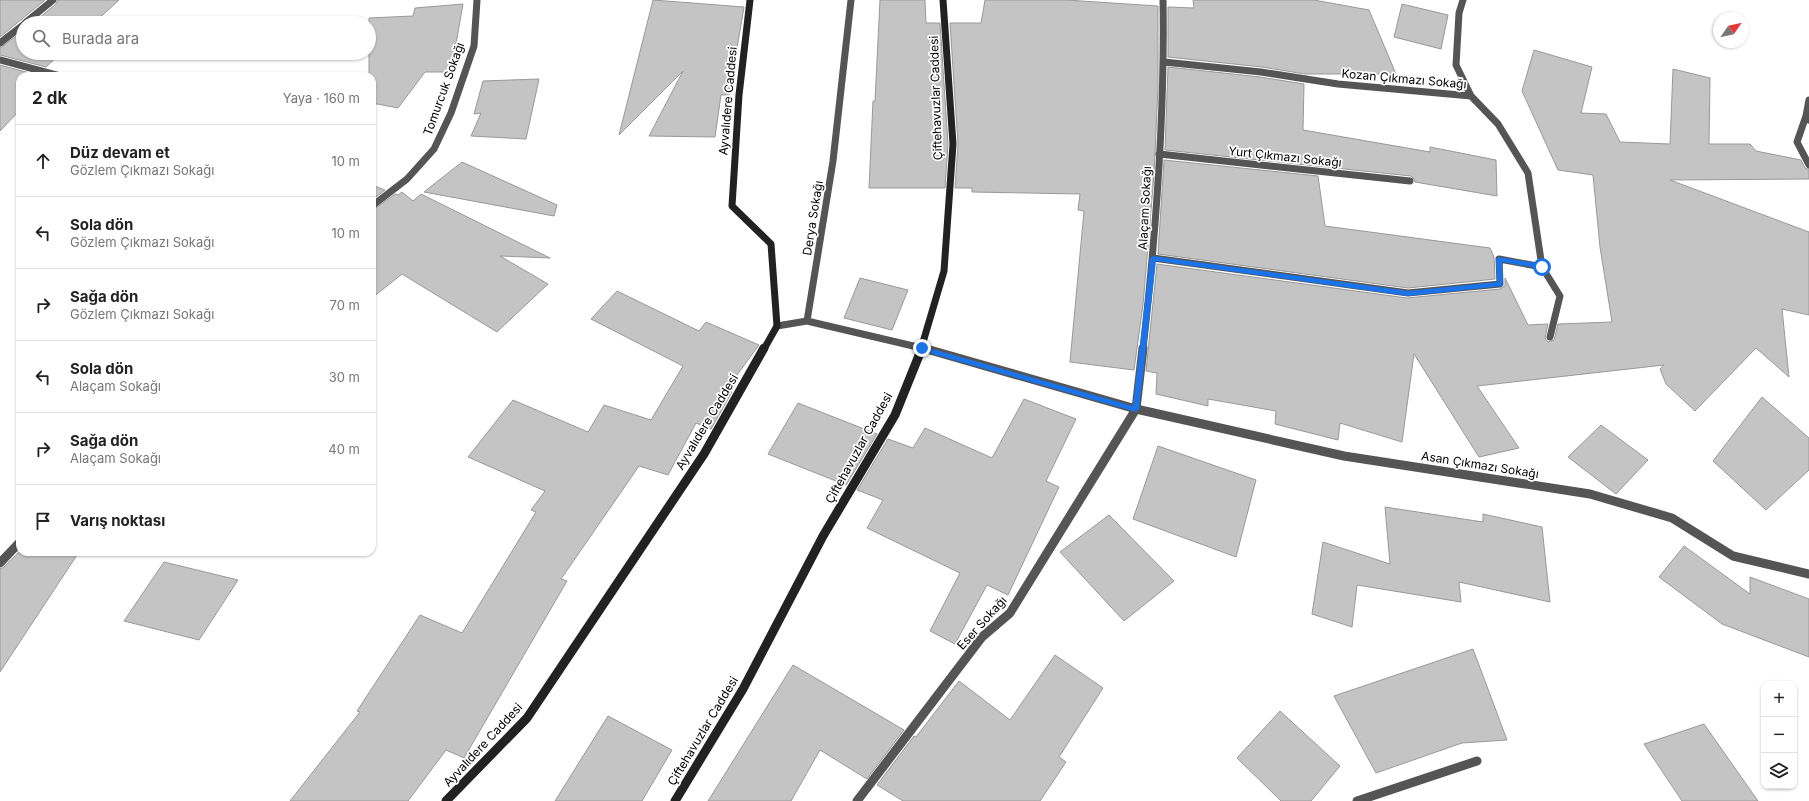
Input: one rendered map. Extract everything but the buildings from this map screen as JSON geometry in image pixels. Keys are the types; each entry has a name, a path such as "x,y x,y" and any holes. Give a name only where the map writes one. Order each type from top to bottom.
{"street":[{"path":"34,16 53,0"},
{"name":"Tomurcuk Sokağı","path":"376,203 407,179 434,149 451,113 474,46 477,0"},
{"name":"Ayvalıdere Caddesi","path":"446,801 527,718 704,454 777,326 770,244 732,206 738,95 750,0"},
{"name":"Derya Sokağı","path":"807,321 826,211 847,45 851,0"},
{"name":"Çiftehavuzlar Caddesi","path":"675,801 743,689 823,536 895,415 922,348 944,271 953,144 943,0"},
{"name":"Alaçam Sokağı","path":"1136,409 1153,258 1164,62 1163,0"},
{"path":"1463,0 1459,13 1456,65 1471,96"},
{"path":"0,43 16,30"},
{"path":"0,60 45,72"},
{"name":"Kozan Çıkmazı Sokağı","path":"1164,62 1262,72 1338,84 1471,96 1498,124 1528,173 1542,267 1560,296 1550,338"},
{"path":"1809,100 1807,118 1796,142 1809,165"},
{"name":"Yurt Çıkmazı Sokağı","path":"1158,154 1410,181"},
{"path":"1153,258 1408,293 1500,284 1499,259 1542,267"},
{"path":"777,326 807,321 922,348 1136,409"},
{"name":"Asan Çıkmazı Sokağı","path":"1136,409 1344,456 1590,494 1672,518 1733,556 1809,574"},
{"name":"Eser Sokağı","path":"856,801 982,637 1010,613 1136,409"},
{"path":"0,563 16,546"},
{"path":"1357,801 1477,761"}],"route":[{"path":"922,348 1136,409 1153,258 1408,293 1500,284 1499,259 1542,267"}]}
